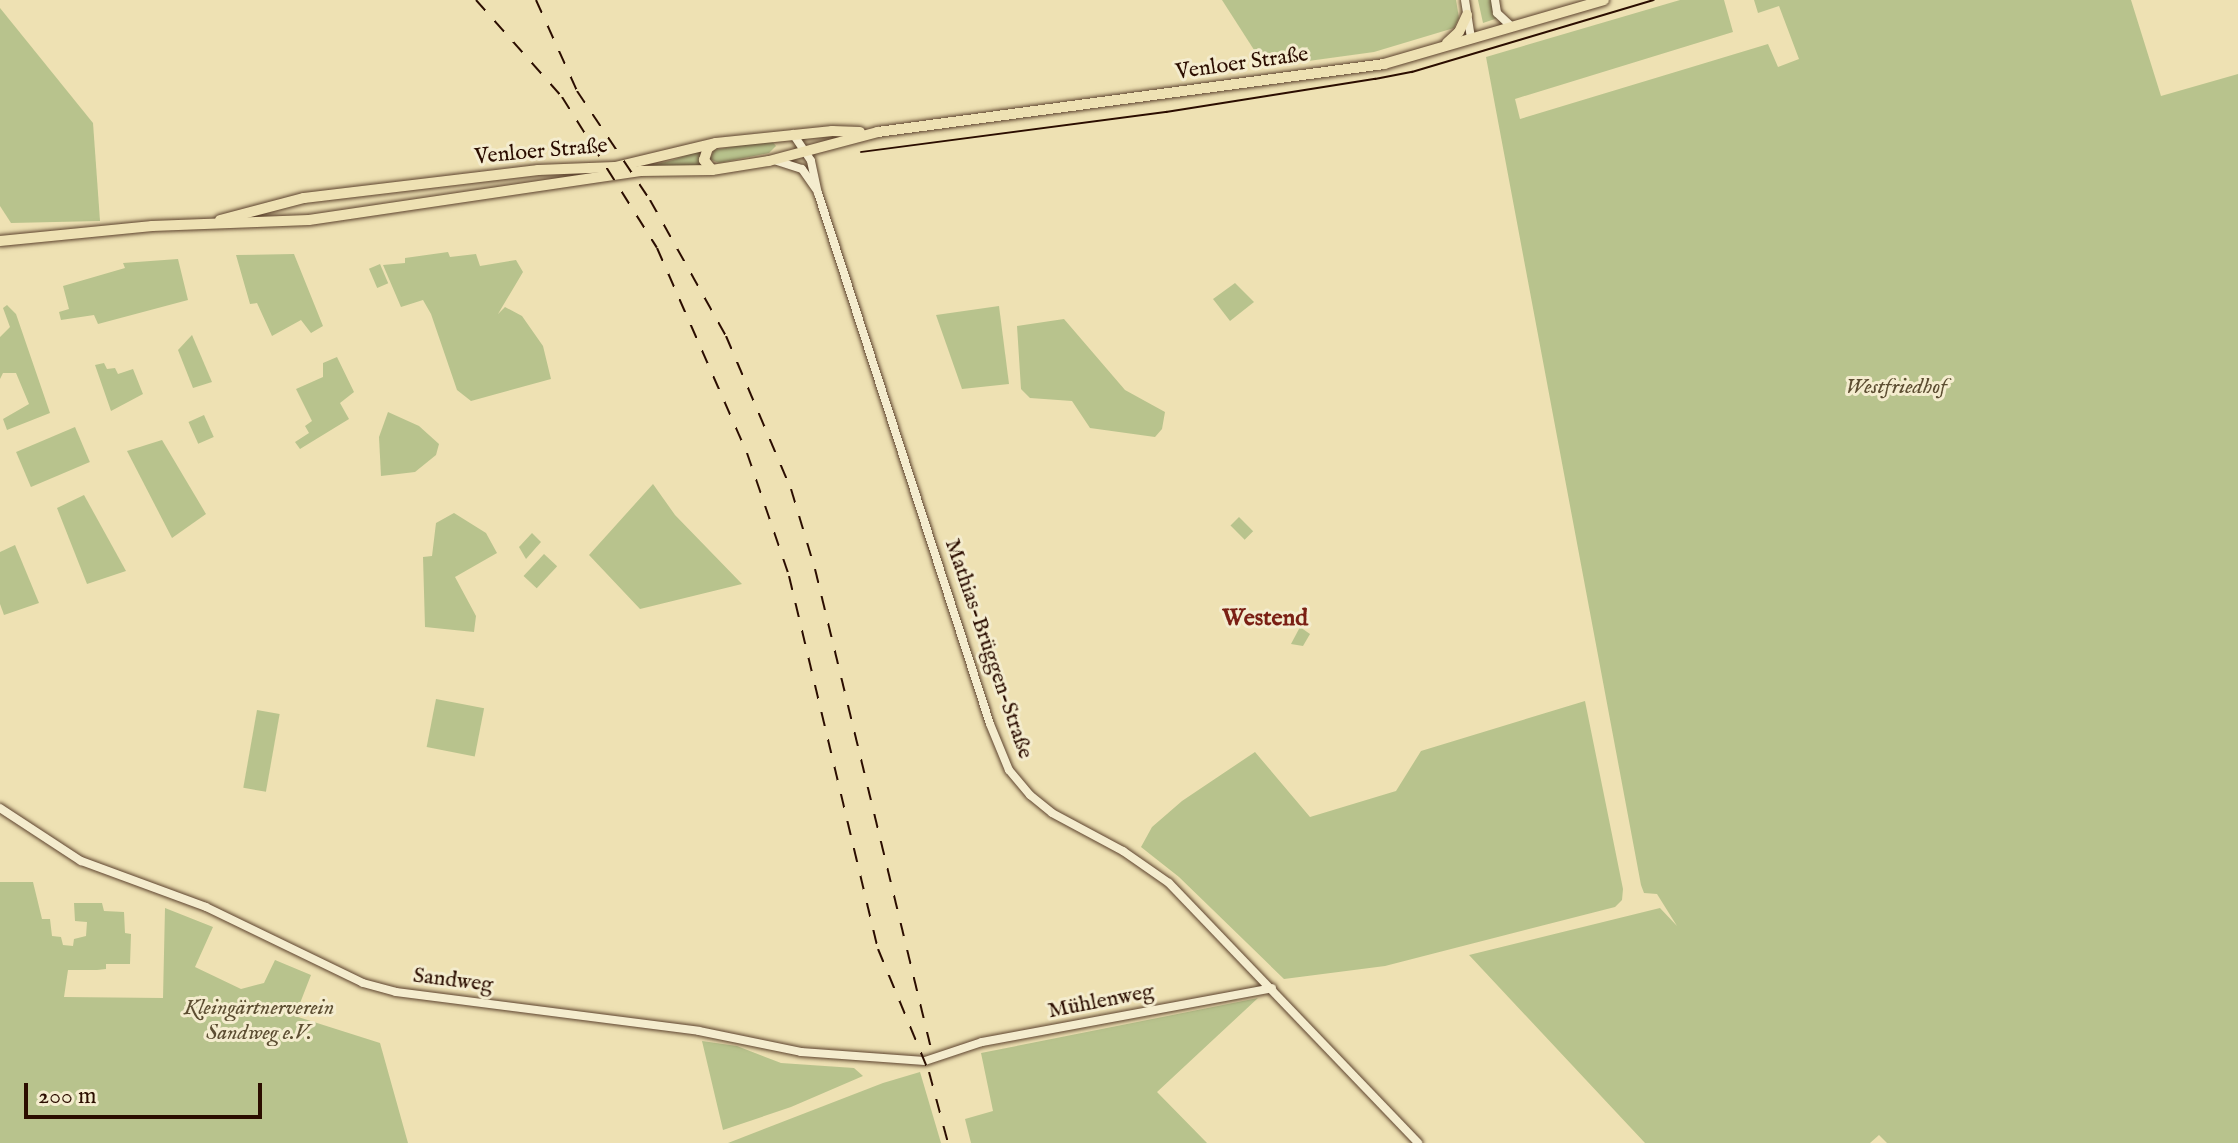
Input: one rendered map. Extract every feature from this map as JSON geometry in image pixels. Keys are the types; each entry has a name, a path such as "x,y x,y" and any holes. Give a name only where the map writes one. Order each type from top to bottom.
{"main road":[{"name":"Venloer Straße","path":"208,223 304,198 538,170 615,167 716,143 793,134 878,132 1384,64 1604,0"},
{"path":"1445,45 1459,32 1467,15"},
{"name":"Venloer Straße","path":"0,241 208,223 309,220 546,188 640,171 712,170 769,161 878,132"},
{"path":"769,161 781,146 774,137"},
{"path":"712,170 706,164 705,154 716,143"}],"street":[{"path":"1465,0 1471,37"},
{"path":"1495,0 1497,13 1511,26"},
{"name":"Mathias-Brüggen-Straße","path":"793,134 806,151 990,724 1009,770 1030,795 1052,813 1123,851 1169,883 1418,1143"},
{"name":"Mathias-Brüggen-Straße","path":"769,161 802,169 818,193"},
{"name":"Sandweg","path":"0,808 81,861 206,907 344,974 381,988 699,1031 801,1052 879,1060 939,1058"},
{"name":"Mühlenweg","path":"939,1058 982,1042 1272,988"}],"green space":[{"path":"1222,0 1456,0 1459,18 1454,28 1374,52 1265,67"},
{"path":"1478,0 1492,0 1498,18 1483,23"},
{"name":"Westfriedhof","path":"1680,0 1724,0 1733,32 1515,99 1520,119 1768,44 1778,67 1799,59 1779,6 1758,13 1754,0 2131,0 2161,96 2238,74 2238,1143 1887,1143 1879,1135 1870,1143 1645,1143 1469,955 1660,908 1677,926 1657,894 1644,893 1641,885 1486,57"},
{"path":"0,8 93,123 100,221 11,223 0,206"},
{"path":"771,140 776,146 769,153 719,163 710,159 714,150"},
{"path":"702,150 701,166 650,166 673,160"},
{"path":"448,252 450,257 476,254 480,266 516,260 523,272 498,314 505,307 522,316 543,346 551,379 471,401 457,390 431,314 423,300 401,307 383,265 405,263 405,258"},
{"path":"294,254 323,326 311,333 301,320 272,336 257,303 250,304 236,255"},
{"path":"178,259 188,300 98,324 94,315 61,320 59,312 69,309 63,286 125,268 123,263"},
{"path":"380,264 388,283 377,288 369,269"},
{"path":"1235,283 1254,302 1230,321 1213,299"},
{"path":"7,305 16,314 50,413 7,430 3,419 29,404 16,373 3,373 0,379 0,337 10,327 3,308"},
{"path":"999,306 1009,384 962,389 936,315"},
{"path":"1064,319 1125,390 1165,412 1162,429 1155,437 1090,428 1072,401 1030,398 1021,389 1017,326"},
{"path":"192,335 212,382 193,388 178,350"},
{"path":"337,357 354,392 340,403 349,419 300,449 295,442 309,433 305,426 312,421 296,389 323,377 323,363"},
{"path":"104,363 107,369 115,368 118,374 133,369 143,394 111,411 95,365"},
{"path":"388,412 419,426 439,444 436,455 415,472 381,476 379,437"},
{"path":"204,415 214,437 198,444 188,422"},
{"path":"75,427 90,462 31,487 16,452"},
{"path":"162,440 206,514 172,538 127,451"},
{"path":"653,484 675,515 742,584 640,609 589,555"},
{"path":"84,495 126,571 87,584 57,508"},
{"path":"454,513 486,533 497,553 455,577 476,616 474,632 425,627 423,557 432,556 436,523"},
{"path":"1239,517 1253,531 1245,540 1231,525"},
{"path":"532,533 541,542 526,559 519,547"},
{"path":"15,545 39,603 4,615 0,604 0,552"},
{"path":"544,554 557,566 537,588 524,576"},
{"path":"1300,627 1310,634 1303,646 1291,644"},
{"path":"436,699 484,708 475,756 427,747"},
{"path":"1585,701 1623,889 1622,900 1615,907 1385,966 1284,979 1179,877 1141,847 1152,827 1182,801 1255,752 1310,817 1396,791 1421,751"},
{"path":"257,710 280,714 266,792 243,788"},
{"name":"Kleingärtnerverein Sandweg e.V.","path":"0,882 33,882 42,919 50,919 52,936 61,937 63,945 73,946 74,939 86,936 87,922 75,921 74,903 102,903 104,911 124,912 125,933 131,934 130,964 106,964 106,969 97,970 68,970 64,997 163,998 165,908 213,927 195,967 241,989 264,983 275,960 311,975 295,1016 380,1043 408,1143 0,1143"},
{"path":"1258,998 1157,1092 1207,1143 971,1143 965,1119 993,1111 981,1053"},
{"path":"702,1041 737,1046 781,1063 854,1068 863,1076 791,1107 723,1130"},
{"path":"920,1072 941,1143 728,1143 883,1083"}],"tram line":[{"path":"861,152 1166,112 1412,72 1653,0"}],"railway":[{"path":"476,0 562,97 657,248 747,453 789,576 878,949 929,1072 948,1143"},
{"path":"536,0 577,91 650,200 726,336 791,489 815,569 932,1054"}],"district":[{"name":"Westend","path":"1265,619"}]}
